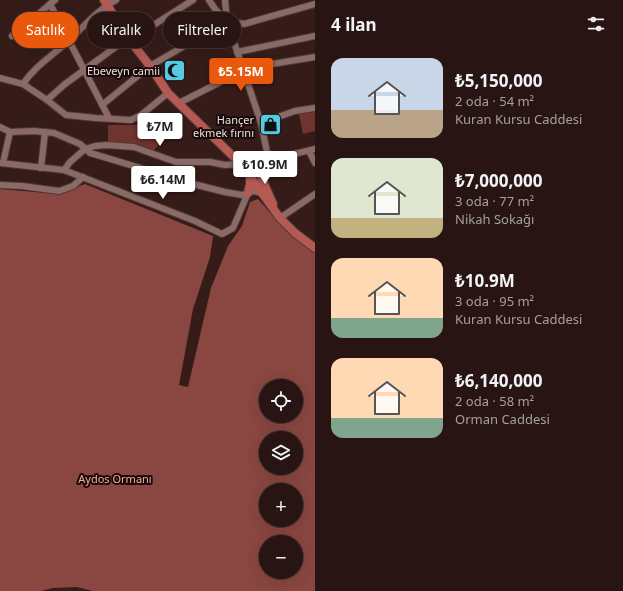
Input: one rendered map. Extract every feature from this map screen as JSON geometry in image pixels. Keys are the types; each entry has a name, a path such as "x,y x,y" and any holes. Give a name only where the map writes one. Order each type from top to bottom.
{"main road":[{"path":"105,2 111,12"},
{"path":"136,48 168,93 241,164 280,218 295,233 314,246"},
{"path":"248,193 251,179 250,171 266,161"},
{"path":"241,164 255,168 280,218"}],"street":[{"path":"79,29 105,2 116,0"},
{"path":"155,23 193,0"},
{"path":"209,0 218,12"},
{"path":"225,0 227,12"},
{"path":"40,12 52,2 56,12"},
{"path":"241,23 244,24 315,4"},
{"path":"237,52 315,36"},
{"path":"23,84 29,74 60,48"},
{"path":"72,48 109,118"},
{"path":"47,100 83,71 116,48"},
{"path":"102,105 150,66 181,48"},
{"path":"236,48 260,123 267,152 266,161 312,150 315,163"},
{"path":"179,103 248,68 315,57"},
{"path":"0,78 23,84 66,114 95,118 132,120 141,115 168,93"},
{"path":"260,123 295,111 315,108"},
{"path":"0,127 10,132 34,131 54,133 80,144 85,149 97,155 197,186 242,195 254,191 261,193"},
{"path":"10,132 2,163 64,170 163,210 195,221 222,234 233,228 248,193"},
{"path":"42,168 45,132"},
{"path":"64,170 70,162 85,149 96,146 127,145 176,162 210,162 225,165 241,164"},
{"path":"0,185 22,186 59,191 73,186 83,177"},
{"path":"280,218 315,194"}],"shaded area":[{"path":"315,110 315,131 303,134 299,114"},
{"path":"146,116 158,124 168,135 153,151 126,144 108,143 108,125 136,125"}],"green space":[{"name":"Aydos Ormanı","path":"85,184 213,236 210,257 193,309 179,385 188,387 211,288 228,246 242,226 250,202 258,199 289,234 315,252 315,591 93,591 77,587 53,588 41,591 0,591 0,189 59,194"}],"place":[{"name":"Ebeveyn camii","path":"175,70"},
{"name":"Hançer ekmek fırını","path":"270,125"}]}
